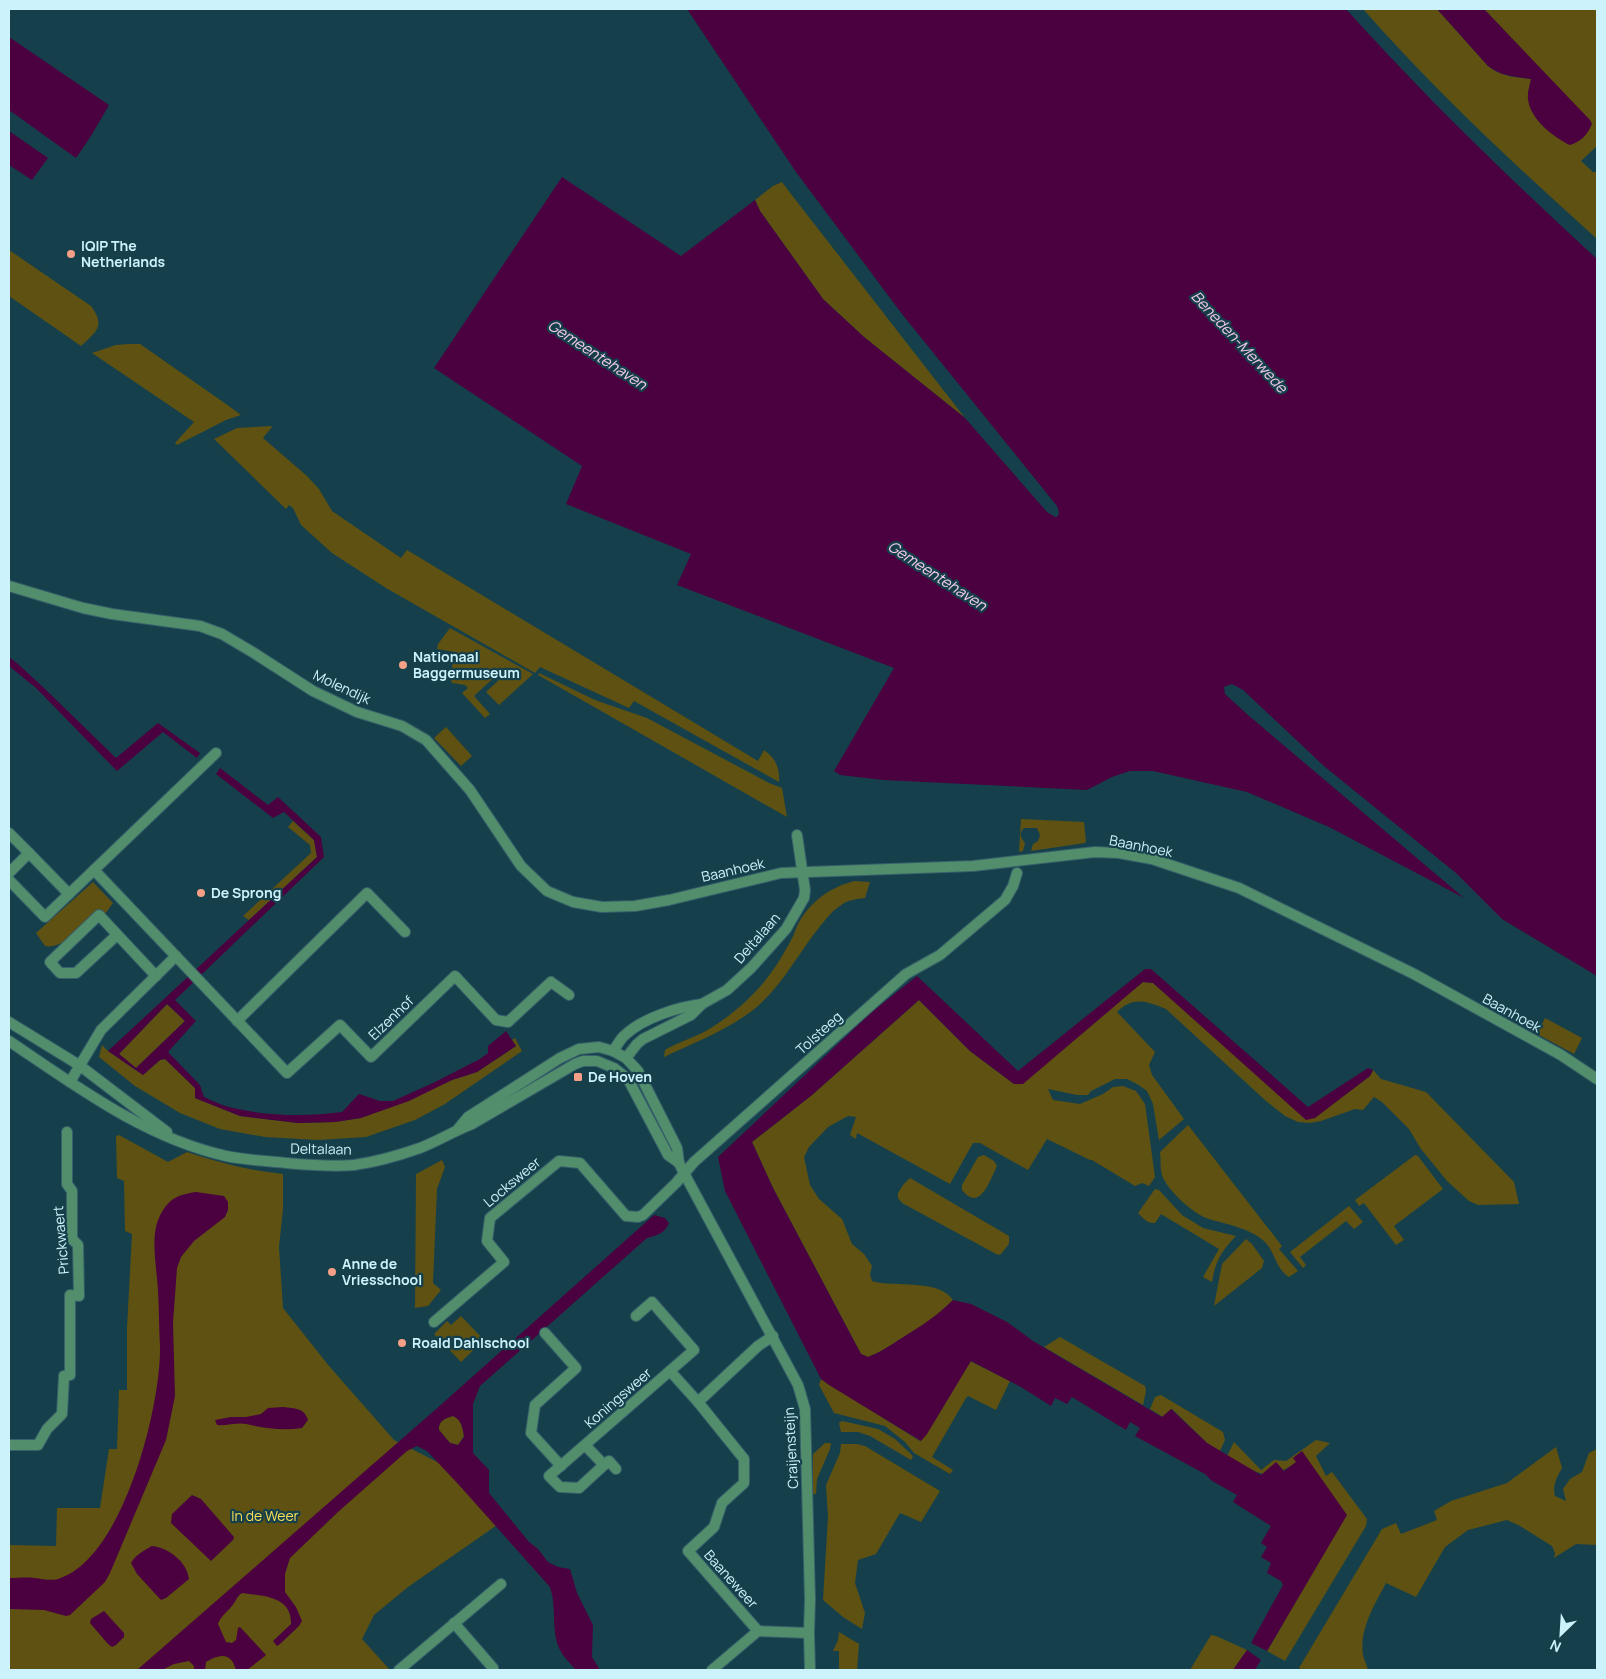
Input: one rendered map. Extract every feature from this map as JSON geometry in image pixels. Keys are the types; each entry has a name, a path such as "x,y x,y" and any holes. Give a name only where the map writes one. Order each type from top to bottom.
{"street":[{"name":"Molendijk","path":"9,586 83,608 210,628 254,653 313,691 357,712 402,726 416,733 426,740 470,790 521,866 547,891 573,902 602,907"},
{"path":"9,880 45,917 216,753"},
{"path":"9,833 69,894"},
{"name":"Deltalaan","path":"9,1041 70,1082 141,1125 180,1141 226,1156 301,1164 354,1165 396,1155 421,1147 472,1124 575,1064 597,1061 614,1068 643,1039 692,1015 702,1004 727,990 751,968 786,928 804,898 805,890 797,835"},
{"name":"Baanhoek","path":"602,907 635,906 669,900 781,873 973,866 1095,852 1119,852 1152,860 1239,888 1414,974 1597,1078"},
{"path":"9,873 29,853"},
{"name":"Elzenhof","path":"94,870 288,1073 340,1025 370,1056 455,976 496,1020 508,1022 551,982 569,995"},
{"name":"Tolsteeg","path":"638,1217 643,1215 694,1162 906,974 940,955 1005,900 1013,886 1017,873"},
{"path":"237,1021 367,893 405,932"},
{"path":"117,935 76,974 60,973 50,962 99,915 156,976"},
{"path":"70,1082 100,1030 176,956"},
{"name":"Deltalaan","path":"458,1129 468,1117 560,1058 579,1049 599,1047 613,1051 624,1036 642,1022 687,1006 702,1004"},
{"name":"Deltalaan","path":"9,1022 79,1065 180,1141"},
{"path":"613,1051 614,1068"},
{"name":"Craijensteijn","path":"613,1051 626,1058 642,1078 677,1148 679,1163 684,1173 798,1385 805,1409 810,1670"},
{"name":"Craijensteijn","path":"614,1068 628,1079 668,1155 679,1163"},
{"name":"Prickwaert","path":"9,1445 38,1445 47,1429 62,1414 64,1376 70,1375 70,1295 79,1296 78,1245 72,1240 72,1191 67,1184 67,1132"},
{"name":"Locksweer","path":"434,1322 504,1262 487,1241 490,1218 559,1161 580,1163 626,1216 638,1217"},
{"name":"Koningsweer","path":"561,1466 694,1350 652,1302 636,1316"},
{"path":"545,1333 576,1368 535,1405 531,1433 561,1466 549,1476 560,1487 579,1488 604,1465"},
{"path":"698,1402 758,1346 773,1336"},
{"name":"Koningsweer","path":"670,1372 698,1402"},
{"name":"Baaneweer","path":"698,1402 744,1459 744,1483 722,1503 714,1527 688,1551 758,1631"},
{"name":"Koningsweer","path":"585,1445 604,1465 609,1461 616,1469"},
{"path":"398,1670 501,1584"},
{"path":"454,1623 493,1668 492,1670"},
{"path":"712,1670 758,1631 809,1633"}],"green space":[{"path":"1363,9 1437,9 1493,70 1514,77 1531,79 1528,97 1548,77 1484,9 1597,9 1597,146 1581,161 1593,172 1597,172 1597,239 1477,127"},
{"path":"782,182 965,418 864,337 823,299 760,211 755,200 773,186"},
{"path":"9,250 91,306 98,319 97,328 81,346 9,296"},
{"path":"140,344 241,415 226,420 177,445 175,443 194,422 92,353 116,345"},
{"path":"271,426 263,438 307,476 319,489 332,511 401,558 407,550 758,761 764,750 776,763 779,772 779,782 634,701 629,708 540,667 535,673 386,588 332,553 301,525 293,508 289,505 286,509 214,439 237,428"},
{"path":"450,628 533,674 499,705 486,692 501,678 498,674 474,696 490,714 485,718 462,693 468,688 465,685 452,683 450,677 455,652 437,649 438,644"},
{"path":"539,673 595,700 647,718 769,783 782,788 787,817 538,675"},
{"path":"446,727 472,756 461,766 434,738"},
{"path":"1021,819 1084,822 1086,841 1085,843 1031,851 1033,844 1038,841 1040,835 1037,828 1024,828 1021,835 1025,843 1023,851 1019,852"},
{"path":"293,821 314,840 317,857 249,920 243,916 311,853 310,845 288,827"},
{"path":"854,881 870,882 865,898 846,902 832,912 776,987 758,1006 725,1028 664,1057 665,1050 707,1030 743,1004 760,987 774,968 783,955 798,924 815,902 821,896 837,887"},
{"path":"93,882 113,903 105,914 100,909 68,939 60,944 45,946 36,933"},
{"path":"1143,982 1153,983 1315,1117 1370,1076 1373,1070 1381,1079 1426,1092 1514,1182 1519,1204 1478,1205 1469,1201 1447,1181 1421,1149 1409,1129 1382,1102 1374,1097 1363,1110 1355,1109 1321,1121 1310,1123 1298,1122 1285,1116 1266,1101 1166,1009 1146,1002 1134,1002 1117,1012 1155,1052 1149,1065 1152,1075 1184,1119 1159,1140 1153,1104 1147,1091 1127,1079 1115,1079 1091,1091 1088,1095 1077,1095 1048,1089 1053,1100 1080,1104 1103,1094 1113,1087 1123,1086 1136,1091 1145,1104 1155,1177 1149,1186 1142,1183 1135,1186 1092,1160 1047,1139 1028,1170 980,1143 973,1143 950,1184 857,1133 856,1139 850,1135 856,1117 848,1116 828,1127 809,1147 804,1157 810,1185 819,1199 842,1219 852,1244 864,1254 872,1266 870,1274 872,1281 927,1286 946,1293 953,1300 929,1321 886,1348 868,1357 861,1354 773,1188 752,1142 812,1095 919,1000 970,1051 1014,1084"},
{"path":"167,1004 185,1021 136,1068 119,1054"},
{"path":"1545,1018 1582,1038 1574,1054 1537,1034"},
{"path":"515,1038 522,1051 445,1104 415,1120 366,1137 318,1140 265,1137 220,1129 180,1113 135,1086 99,1057 102,1045 143,1075 160,1060 165,1059 195,1088 195,1098 240,1116 298,1123 335,1122 361,1118 452,1080 477,1072 516,1046 512,1040"},
{"path":"1188,1125 1282,1246 1279,1249 1298,1271 1289,1277 1281,1270 1269,1247 1261,1238 1239,1228 1203,1217 1169,1188 1162,1175 1160,1152"},
{"name":"In de Weer","path":"119,1135 168,1162 187,1152 234,1166 283,1174 283,1209 279,1247 283,1308 329,1366 394,1440 451,1469 500,1523 408,1587 374,1615 362,1639 390,1670 9,1670 9,1545 56,1546 57,1508 100,1508 109,1449 117,1449 119,1390 127,1390 127,1328 132,1234 125,1231 124,1181 117,1178 116,1136"},
{"path":"984,1155 994,1161 997,1166 984,1192 974,1198 968,1196 962,1190 962,1185 978,1157"},
{"path":"1415,1155 1418,1156 1443,1189 1394,1226 1404,1240 1396,1245 1364,1203 1359,1206 1355,1200"},
{"path":"442,1160 445,1167 437,1189 433,1283 441,1290 428,1306 415,1308 416,1174"},
{"path":"910,1178 1009,1236 1009,1244 998,1255 902,1203 898,1198 898,1193"},
{"path":"1155,1189 1159,1190 1182,1215 1203,1228 1236,1236 1220,1257 1212,1282 1203,1277 1219,1249 1161,1214 1155,1223 1150,1223 1138,1213"},
{"path":"1349,1206 1363,1222 1354,1229 1346,1221 1300,1257 1306,1265 1303,1268 1290,1252"},
{"path":"1246,1239 1264,1261 1262,1268 1214,1306 1222,1264"},
{"path":"461,1316 484,1340 461,1362 434,1334 447,1321 451,1325"},
{"path":"1060,1337 1145,1386 1146,1391 1143,1405 1044,1347"},
{"path":"970,1361 1010,1381 996,1410 968,1396 966,1398 932,1457 953,1470 950,1474 914,1453 905,1442 885,1426 834,1413 819,1385 821,1379 920,1441"},
{"path":"1161,1395 1223,1432 1225,1440 1220,1451 1207,1443 1172,1409 1163,1417 1150,1409 1155,1397"},
{"path":"453,1416 460,1422 464,1433 458,1445 450,1443 439,1430 443,1420"},
{"path":"842,1421 878,1429 895,1439 913,1456 911,1460 870,1436 858,1432 841,1432 839,1423"},
{"path":"1316,1440 1330,1443 1316,1456 1326,1476 1332,1472 1367,1519 1366,1526 1285,1661 1267,1651 1283,1624 1297,1462 1277,1473 1268,1474 1253,1471 1227,1456 1234,1442 1261,1470 1274,1460 1286,1461"},
{"path":"825,1443 831,1443 830,1449 817,1479 816,1494 813,1494 813,1454"},
{"path":"841,1444 865,1446 940,1491 921,1522 900,1513 876,1554 858,1560 855,1583 865,1613 862,1629 843,1617 823,1600 828,1517 826,1485 840,1453"},
{"path":"1556,1447 1562,1468 1555,1482 1554,1492 1555,1496 1566,1501 1563,1489 1570,1479 1582,1472 1589,1453 1597,1449 1597,1545 1576,1544 1554,1558 1555,1553 1552,1546 1507,1520 1468,1530 1445,1547 1416,1597 1386,1583 1369,1617 1363,1636 1363,1655 1368,1670 1302,1670 1299,1668 1382,1529 1396,1523 1401,1534 1437,1520 1434,1511 1451,1501 1507,1483"},
{"path":"839,1632 859,1644 857,1670 839,1670 839,1651 833,1651"},
{"path":"1211,1635 1247,1650 1233,1670 1190,1670"}],"water":[{"path":"687,9 1346,9 1468,137 1597,259 1597,976 1502,919 1456,873 1325,767 1243,690 1232,684 1224,687 1225,694 1464,898 1329,827 1247,792 1153,771 1130,771 1112,777 1087,790 883,780 840,775 834,771 894,668 677,585 691,554 566,504 582,466 434,368 562,177 681,256 755,200 760,211 823,299 864,337 965,418 1047,512 1055,517 1058,516 1057,506 902,314 796,172"},
{"path":"1437,9 1484,9 1590,120 1592,124 1586,134 1578,142 1570,145 1550,132 1533,114 1530,106 1528,94 1531,79 1503,74 1493,70"},
{"path":"9,37 109,105 76,158 9,110"},
{"path":"9,131 48,158 32,180 9,165"},
{"path":"9,657 116,758 158,723 200,753 197,758 163,732 117,771 36,688 9,666"},
{"path":"220,768 268,805 278,797 321,837 324,857 175,1000 196,1021 168,1052 200,1085 204,1097 229,1107 260,1113 315,1115 342,1112 359,1094 380,1101 393,1101 433,1083 480,1059 488,1053 488,1046 506,1031 516,1046 477,1072 452,1080 409,1101 361,1118 335,1122 298,1123 240,1116 195,1098 195,1088 165,1059 160,1060 143,1075 108,1051 317,857 314,840 284,812 273,818 216,774","holes":["167,1004 185,1021 136,1068 119,1054"]},
{"path":"1145,969 1151,969 1308,1107 1368,1068 1373,1070 1370,1076 1315,1118 1306,1120 1153,983 1143,982 1023,1084 1014,1084 970,1051 919,1000 812,1095 752,1142 773,1188 861,1354 868,1357 886,1348 929,1320 953,1300 971,1304 1007,1322 1033,1341 1162,1417 1171,1409 1207,1443 1261,1475 1276,1462 1284,1471 1296,1462 1293,1458 1302,1451 1347,1515 1267,1651 1251,1643 1283,1585 1281,1581 1267,1573 1271,1563 1261,1557 1267,1547 1261,1543 1271,1526 1233,1502 1237,1495 1212,1481 1205,1474 1135,1436 1140,1428 1130,1422 1126,1430 1072,1397 1067,1404 1055,1398 1051,1406 1021,1387 971,1361 921,1441 821,1379 725,1191 718,1157 873,1011 917,976 1018,1071"},
{"path":"196,1192 224,1196 228,1202 228,1210 225,1217 194,1241 181,1257 177,1268 173,1323 175,1396 166,1440 110,1573 105,1582 70,1615 66,1616 44,1610 9,1609 9,1578 55,1580 81,1566 102,1543 119,1513 134,1478 145,1441 154,1406 159,1373 158,1290 154,1244 156,1226 169,1202 183,1195"},
{"path":"654,1215 665,1218 669,1223 663,1232 647,1238 480,1386 473,1404 473,1453 489,1470 489,1493 548,1562 558,1567 570,1569 577,1593 593,1625 592,1657 600,1670 576,1670 565,1657 557,1641 550,1587 427,1451 417,1446 407,1451 338,1512 290,1558 285,1574 285,1592 296,1607 302,1621 280,1644 277,1646 273,1641 291,1624 287,1608 275,1599 242,1593 218,1624 226,1642 232,1643 236,1640 238,1628 240,1627 266,1655 247,1670 236,1670 228,1657 220,1656 206,1662 205,1670 194,1670 194,1666 189,1661 174,1664 162,1670 137,1670 435,1410","holes":["453,1416 458,1419 463,1430 464,1437 458,1445 450,1443 439,1430 443,1420"]},
{"path":"268,1408 298,1409 304,1413 308,1420 302,1428 273,1429 243,1424 217,1425 215,1420 246,1417 261,1414"},
{"path":"192,1495 201,1499 234,1537 211,1561 171,1523 172,1514"},
{"path":"152,1546 165,1550 176,1557 185,1567 189,1579 161,1600 137,1574 131,1563 138,1555"},
{"path":"104,1611 124,1633 124,1637 112,1647 90,1623 91,1619"},
{"path":"1247,1650 1261,1660 1255,1670 1233,1670"}],"place":[{"name":"IQIP The Netherlands","path":"71,254"},
{"name":"Nationaal Baggermuseum","path":"403,665"},
{"name":"De Sprong","path":"201,893"},
{"name":"De Hoven","path":"578,1077"},
{"name":"Anne de Vriesschool","path":"332,1272"},
{"name":"Roald Dahlschool","path":"402,1343"}],"water label":[{"name":"Beneden-Merwede","path":"1239,342"},
{"name":"Gemeentehaven","path":"597,355"},
{"name":"Gemeentehaven","path":"937,576"}]}
